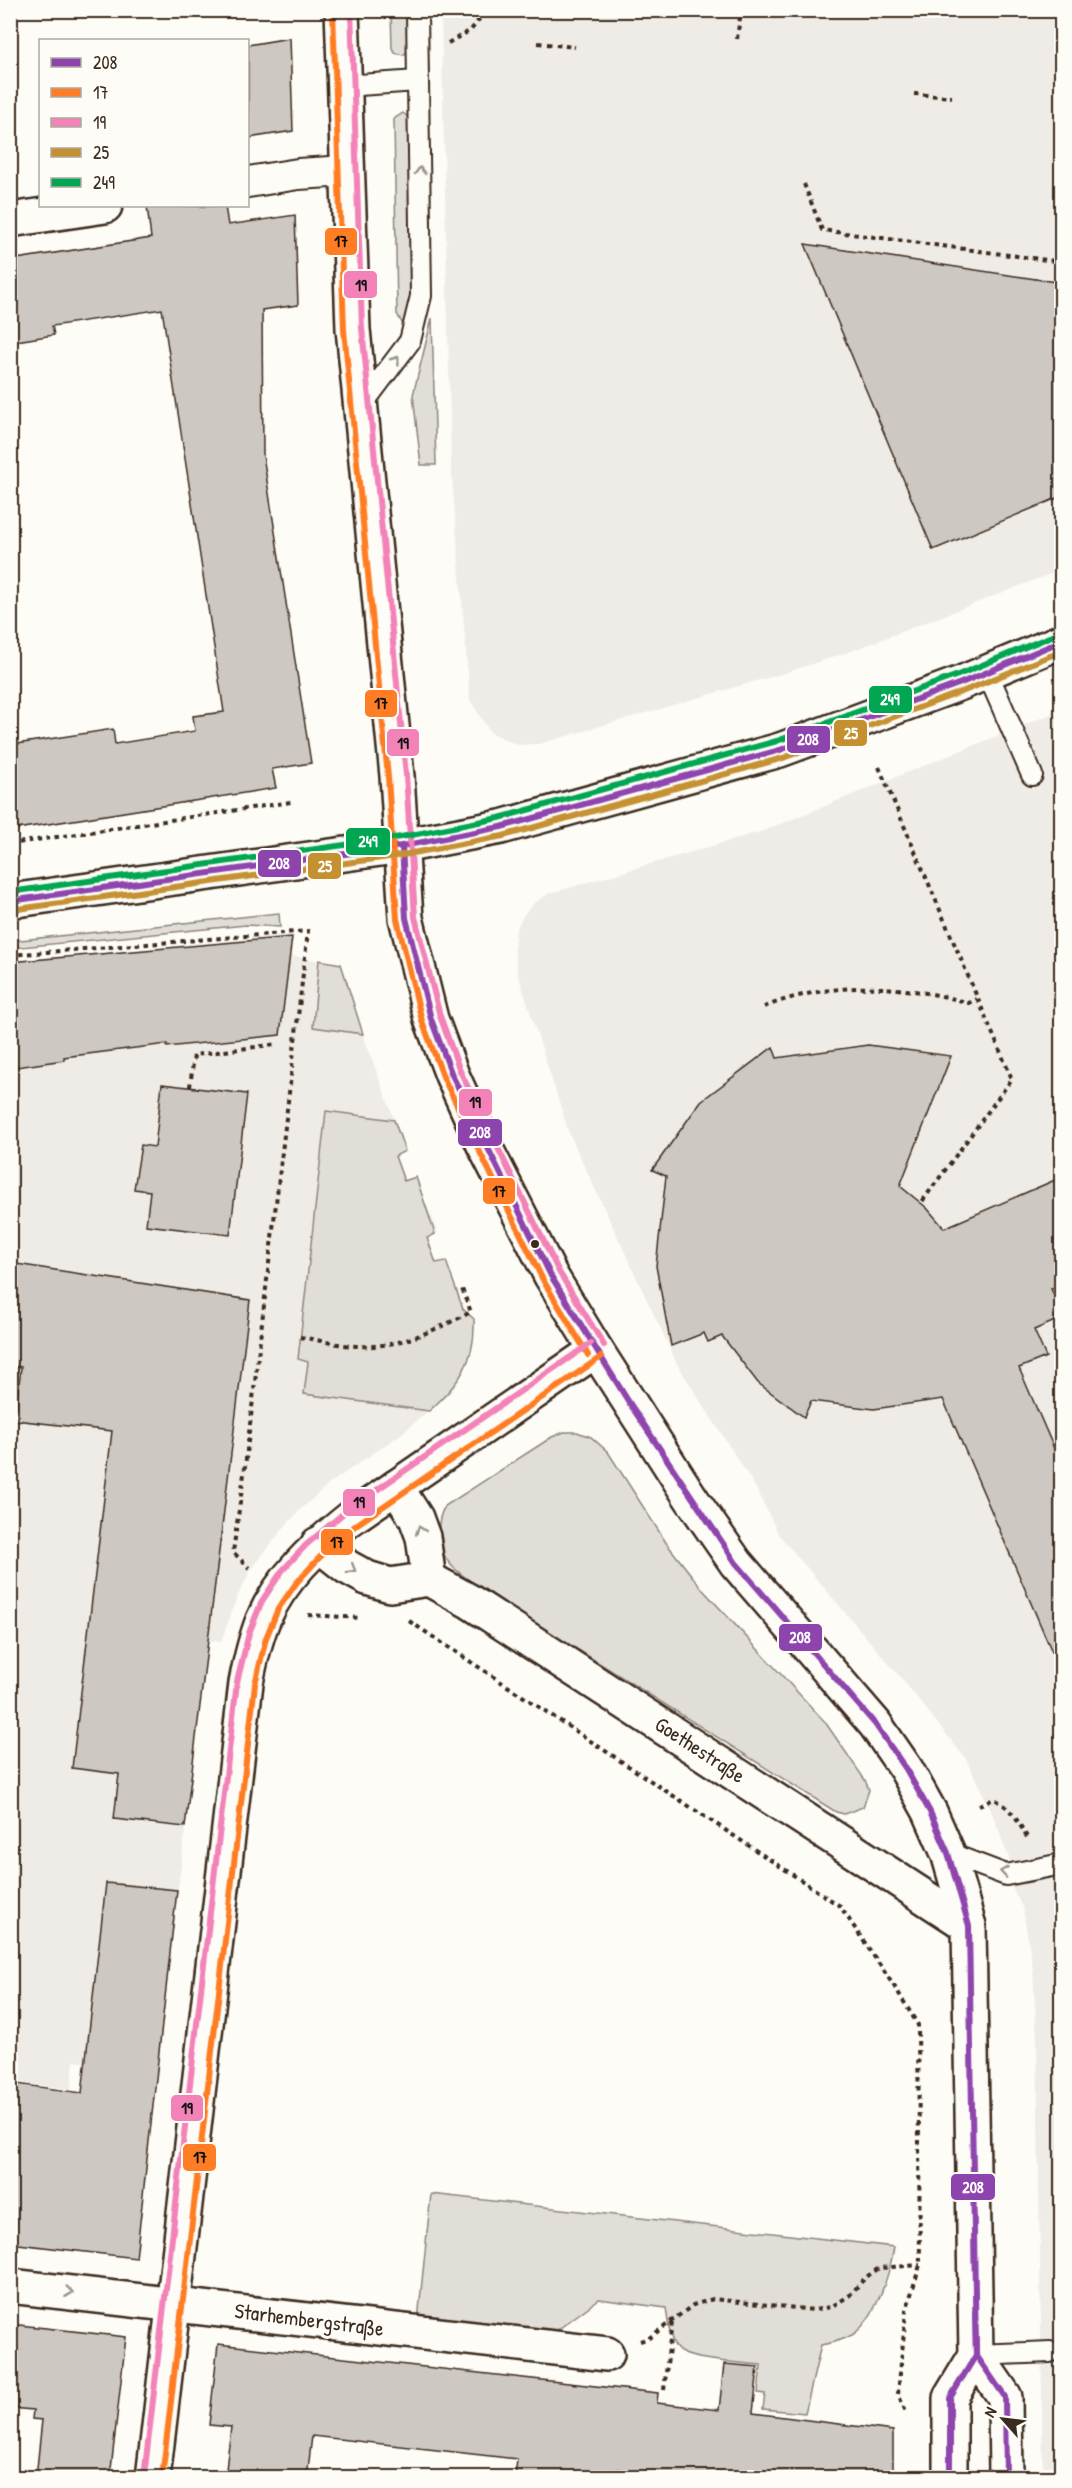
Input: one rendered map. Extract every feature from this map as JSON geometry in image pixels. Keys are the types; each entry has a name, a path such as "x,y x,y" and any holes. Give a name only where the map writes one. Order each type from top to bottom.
{"main road":[{"path":"342,10 353,329 397,776 406,918 431,1019 452,1075 551,1276 691,1498 736,1563 875,1724 906,1769 930,1812 948,1853 969,1926 976,2355 950,2398 950,2478"},
{"path":"10,220 98,207"},
{"path":"10,901 402,846 501,827 780,750 893,709 1062,641"},
{"path":"153,2478 246,1683 263,1620 277,1593 318,1544 396,1487 596,1350"},
{"path":"318,1544 347,1567 367,1578 390,1585 429,1579 423,1537 416,1518 396,1487"},
{"name":"Goethestraße","path":"429,1579 469,1601 969,1926"},
{"name":"Starhembergstraße","path":"10,2286 607,2355"},
{"path":"976,2355 1005,2397 1006,2478"}],"street":[{"path":"249,182 298,174 347,171"}],"lane":[{"path":"360,406 410,341 421,296 417,10"},
{"path":"344,86 418,81"},
{"path":"987,672 1032,775"},
{"path":"948,1853 1006,1875 1062,1864"},
{"path":"976,2355 1050,2352"}],"path":[{"path":"442,47 471,30 486,10"},
{"path":"737,39 741,10"},
{"path":"537,43 575,47"},
{"path":"914,94 952,97"},
{"path":"804,184 822,230 1062,262"},
{"path":"879,767 1012,1079 921,1203"},
{"path":"10,844 291,802"},
{"path":"10,955 308,931 233,1552 251,1570"},
{"path":"764,1007 786,998 832,989 889,987 936,993 969,1003 977,999"},
{"path":"190,1087 194,1055 278,1044"},
{"path":"300,1337 356,1346 383,1345 413,1339 471,1312 462,1289"},
{"path":"303,1615 366,1618"},
{"path":"398,1619 408,1620 840,1906 898,1992 918,2025 920,2265 906,2311 898,2394 907,2415"},
{"path":"979,1805 994,1799"},
{"path":"607,2355 649,2338 693,2305 713,2299 814,2310 831,2307 849,2296 865,2278 879,2268 920,2265"},
{"path":"664,2390 672,2321"}],"shaded area":[{"path":"391,11 409,11 409,50 403,55 395,53 392,48"},
{"path":"441,11 1061,11 1061,570 854,650 791,671 539,744 517,745 490,732 470,700 451,466"},
{"path":"403,113 409,118 414,285 406,320 402,323 397,314 394,119"},
{"path":"432,318 436,465 421,465 413,395"},
{"path":"1061,710 1061,2477 1043,2477 1037,2042 1033,1969 1023,1909 1006,1875 1010,1861 991,1810 966,1759 902,1679 779,1535 756,1488 677,1364 569,1133 517,971 514,948 516,929 525,913 534,903 548,894 763,831"},
{"path":"279,913 280,927 246,925 11,948 11,941"},
{"path":"292,935 290,956 341,964 352,1006 406,1150 395,1156 405,1180 416,1177 438,1233 428,1238 437,1264 446,1261 463,1309 474,1319 474,1343 462,1374 451,1392 401,1434 329,1484 281,1531 251,1570 237,1597 221,1642 207,1640 157,2071 74,2061 71,2089 11,2082 11,962"},
{"path":"319,960 341,964 363,1034 313,1027"},
{"path":"326,1111 394,1120 405,1151 395,1156 404,1181 416,1177 435,1234 427,1238 436,1263 446,1261 463,1309 474,1319 472,1347 464,1371 449,1391 429,1411 304,1394 308,1362 298,1359"},
{"path":"564,1432 577,1432 591,1437 608,1452 667,1544 703,1590 825,1722 865,1780 869,1790 863,1807 844,1814 836,1812 496,1598 450,1564 442,1551 439,1535 440,1520 445,1506 552,1437"},
{"path":"431,2194 894,2247 880,2295 861,2328 852,2335 821,2345 805,2413 763,2409 765,2394 758,2393 761,2365 703,2359 682,2353 672,2340 666,2308 599,2299 552,2334 418,2320"}],"building":[{"path":"290,38 293,131 249,138 249,45"},
{"path":"147,207 225,207 228,225 295,215 298,305 262,310 263,455 311,763 272,769 276,788 10,830 10,745 113,729 115,744 195,731 193,716 224,712 162,309 52,326 54,335 10,342 10,260 151,238"},
{"path":"805,244 1062,283 1062,496 933,550"},
{"path":"292,937 280,1035 167,1047 167,1044 64,1057 64,1060 10,1068 10,962"},
{"path":"868,1045 951,1056 900,1186 927,1208 944,1228 1062,1177 1062,1285 1051,1289 1062,1318 1034,1330 1046,1357 1019,1368 1062,1467 1062,1675 943,1399 874,1409 811,1401 804,1417 758,1383 722,1336 708,1342 704,1333 671,1346 656,1266 666,1176 652,1170 701,1101 773,1047 777,1058"},
{"path":"162,1084 247,1094 230,1235 146,1225 150,1191 134,1189 141,1145 155,1147"},
{"path":"10,1263 250,1300 185,1827 114,1819 119,1774 72,1768 112,1431 15,1420 21,1367 10,1366"},
{"path":"106,1883 177,1890 136,2258 10,2243 10,2083 82,2093"},
{"path":"10,2324 126,2337 110,2478 36,2478 42,2420 32,2419 33,2410 10,2408"},
{"path":"218,2344 658,2393 657,2403 719,2410 724,2364 758,2367 753,2413 893,2431 893,2478 682,2478 617,2469 616,2478 515,2478 517,2459 312,2436 307,2478 225,2478 231,2427 209,2425"}],"transit line":[{"name":"17","path":"333,10 344,330 388,777 397,919 422,1021 444,1079 543,1280 588,1355"},
{"name":"19","path":"351,10 362,328 406,775 415,917 440,1016 460,1071 559,1272 604,1345"},
{"name":"249","path":"10,892 401,837 499,818 777,741 958,675 1059,633"},
{"name":"208","path":"10,901 402,846 501,827 780,750 961,683 1062,641"},
{"name":"25","path":"11,910 403,855 503,836 783,758 964,691 1062,651"},
{"name":"208","path":"402,846 406,918 431,1019 452,1075 551,1276 630,1404 736,1563 875,1724 906,1769 930,1812 948,1853 969,1926 976,2355 1005,2397 1006,2478"},
{"name":"19","path":"144,2477 237,1682 249,1633 262,1601 282,1571 306,1545 346,1511 591,1343"},
{"name":"17","path":"162,2478 255,1684 266,1638 278,1609 297,1582 319,1558 356,1525 601,1357"},
{"name":"208","path":"950,2478 950,2398 976,2355 975,2313"}]}
